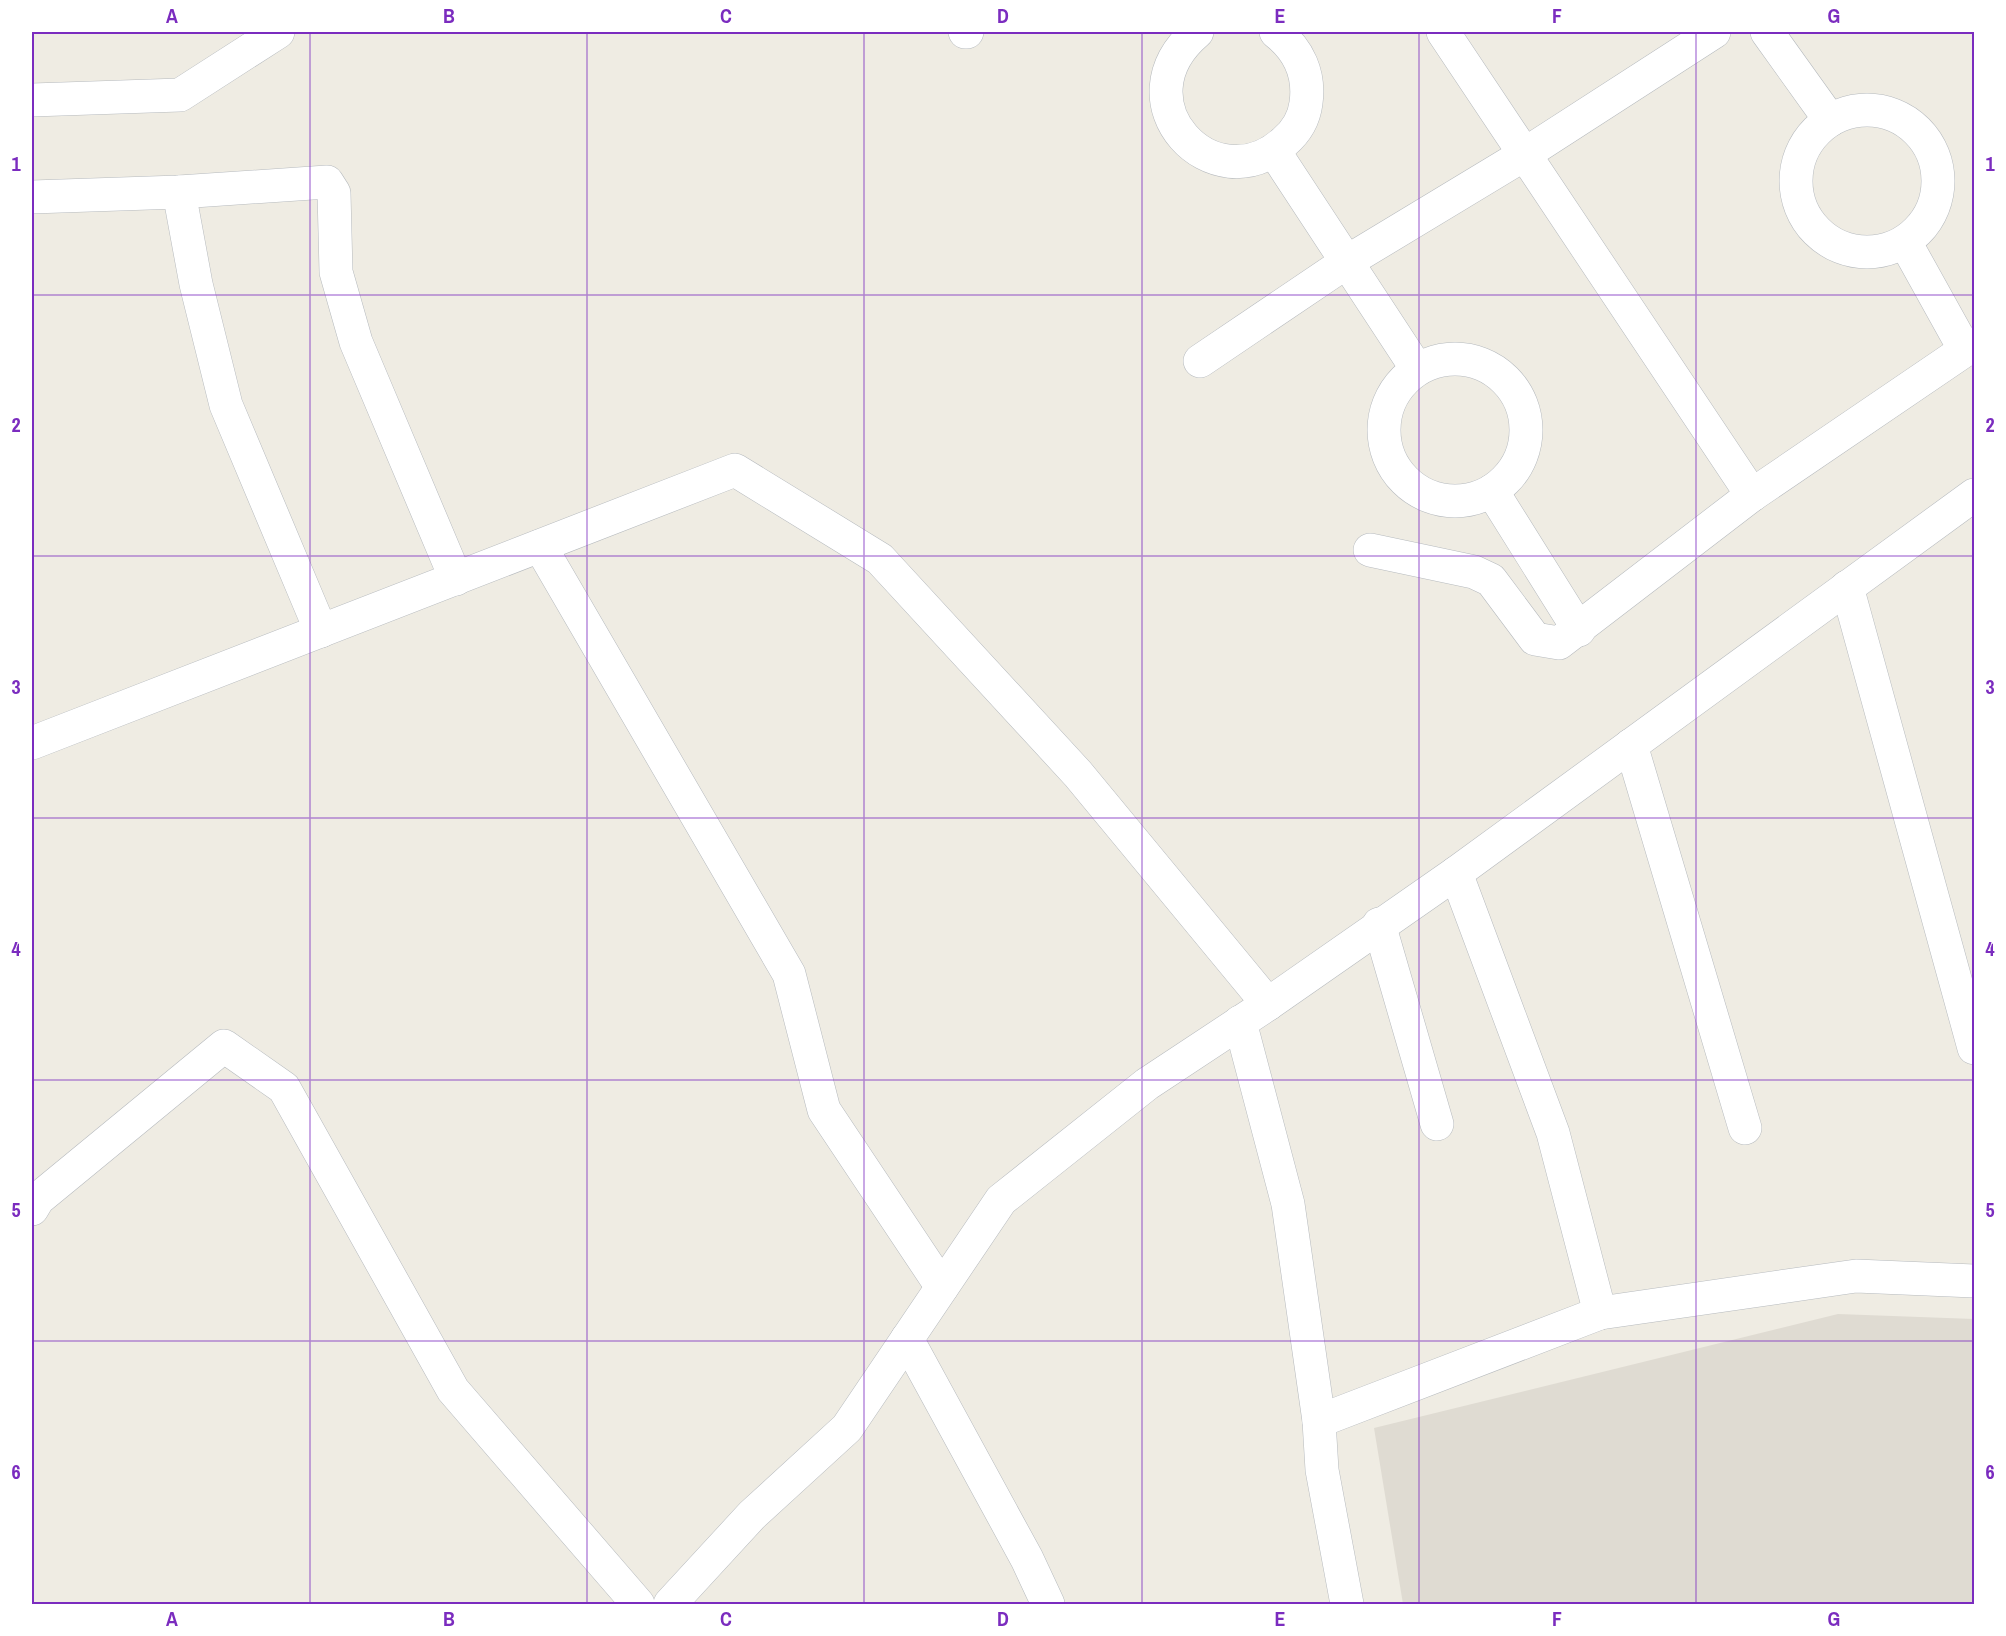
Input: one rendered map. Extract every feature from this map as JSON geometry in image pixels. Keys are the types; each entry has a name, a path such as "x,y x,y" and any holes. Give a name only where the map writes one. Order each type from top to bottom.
{"street":[{"path":"32,100 180,95 278,32"},
{"path":"1197,32 1183,44 1171,63 1166,85 1167,107 1176,128 1191,145 1209,157 1232,162 1254,160 1274,152 1293,135 1305,113 1308,88 1303,64 1290,42 1276,32"},
{"path":"1443,32 1752,495"},
{"path":"1200,361 1348,261 1525,154 1714,32"},
{"path":"1767,32 1830,120"},
{"path":"1850,111 1883,112 1894,115 1913,126 1928,143 1936,164 1938,186 1933,208 1922,227 1905,242 1881,251 1856,252 1833,244 1814,229 1801,208 1796,183 1799,159 1811,137 1830,120 1850,111"},
{"path":"1274,152 1418,369"},
{"path":"32,197 179,192 310,182 327,183 334,193 336,272 356,342 456,579"},
{"path":"179,192 196,284 226,405 321,631"},
{"path":"1370,550 1474,572 1491,580 1535,639 1559,643 1579,630 1752,495 1970,347 1905,242"},
{"path":"1465,359 1488,366 1508,382 1521,403 1526,428 1522,452 1511,474 1492,491 1471,499 1450,501 1427,496 1409,484 1394,467 1385,447 1384,424 1388,402 1400,384 1418,369 1440,360 1465,359"},
{"path":"32,743 735,470 880,559 1078,774 1268,1004"},
{"path":"1492,491 1579,630"},
{"path":"670,1605 752,1515 847,1428 1001,1200 1147,1084 1268,1004 1379,924 1456,873 1974,495"},
{"path":"540,546 789,974 824,1110 942,1287"},
{"path":"1847,587 1974,1048"},
{"path":"1631,745 1745,1128"},
{"path":"1456,873 1553,1133 1600,1313"},
{"path":"1379,924 1437,1124"},
{"path":"1240,1022 1288,1204 1319,1421 1322,1470 1347,1605"},
{"path":"32,1209 38,1199 224,1046 284,1088 453,1390 638,1605"},
{"path":"1319,1421 1600,1313 1856,1276 1974,1281"},
{"path":"907,1339 1027,1559 1048,1605"}],"shaded area":[{"path":"1838,1314 1974,1319 1974,1604 1403,1604 1374,1428"}]}
